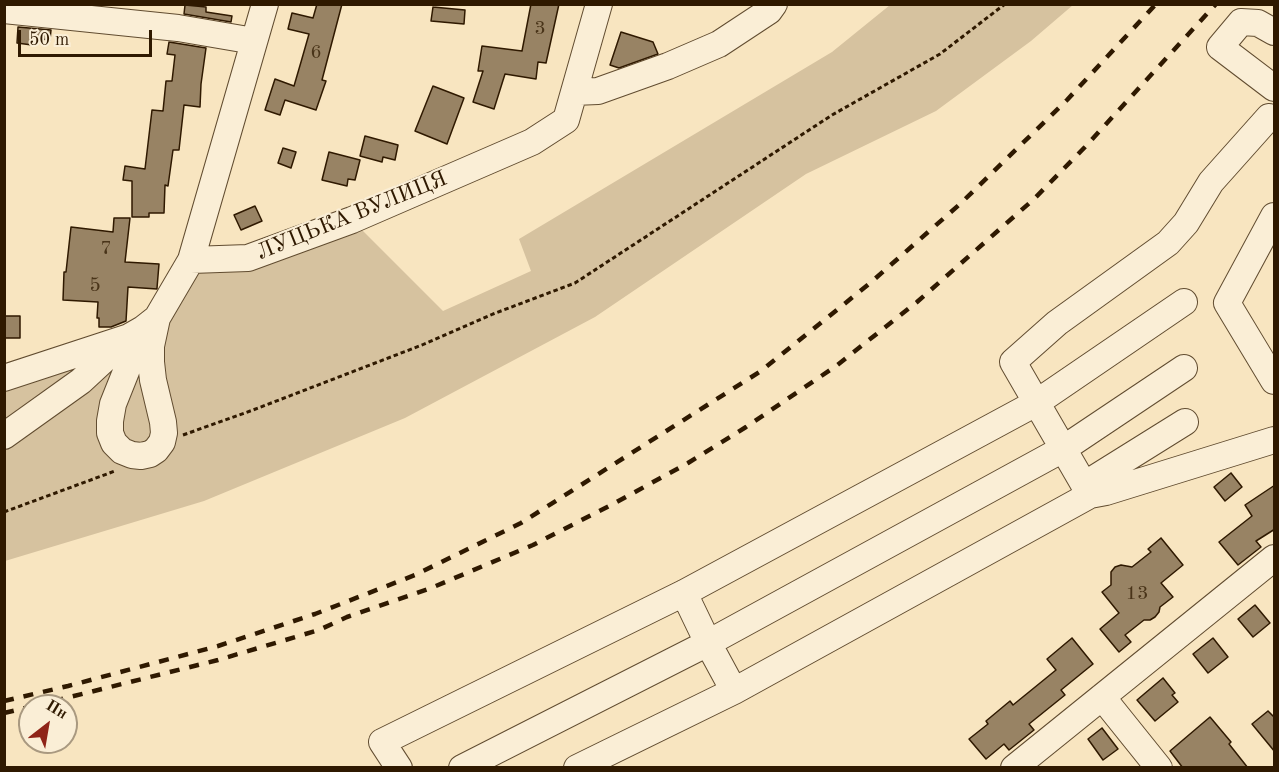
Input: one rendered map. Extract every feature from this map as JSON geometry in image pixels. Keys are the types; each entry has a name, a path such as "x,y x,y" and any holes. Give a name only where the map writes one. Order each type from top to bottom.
{"street":[{"path":"143,328 151,346 153,380 165,433 156,450 141,456 122,451 114,443 110,433 113,404 143,328 191,260 265,4"},
{"path":"599,4 574,92 598,91 668,66 719,44 769,11 774,4"},
{"path":"4,10 178,28 254,41"},
{"path":"1275,32 1258,23 1241,22 1220,47 1275,88"},
{"name":"ЛУЦЬКА ВУЛИЦЯ","path":"191,260 248,258 352,220 532,142 566,120 574,92"},
{"path":"1087,490 1013,362 1057,323 1168,243 1186,223 1211,182 1269,117"},
{"path":"1275,216 1227,303 1275,381"},
{"path":"399,768 382,742 684,593 1035,402 1184,302"},
{"path":"4,378 143,328"},
{"path":"4,436 81,381 143,328"},
{"path":"462,768 708,643 1063,449 1184,368"},
{"path":"577,768 734,691 1087,490 1185,422"},
{"path":"1087,490 1106,492 1275,440"},
{"path":"1014,768 1275,558"},
{"path":"684,593 734,691"},
{"path":"1102,697 1160,768"}],"path":[{"path":"162,442 253,410 422,345 493,314 575,283 832,115 940,54 1005,4"},
{"path":"4,512 122,468 141,456"}],"shaded area":[{"path":"890,5 1073,5 1031,41 936,111 806,174 595,317 405,418 204,501 5,561 4,446 125,349 102,428 152,463 158,343 194,274 248,264 357,225 443,311 531,271 519,239 832,52"},
{"path":"76,359 81,373 5,428 4,383"},
{"path":"139,361 153,433 148,443 137,446 120,432 121,399"}],"building":[{"path":"317,4 342,4 322,80 326,81 316,110 285,100 280,115 265,110 275,79 294,86 309,34 288,29 292,13 313,18"},
{"path":"531,4 559,4 546,63 538,62 536,79 505,74 494,109 473,102 483,71 478,71 482,46 522,51"},
{"path":"185,5 206,7 206,12 232,16 231,22 184,14"},
{"path":"433,7 465,10 464,24 431,21"},
{"path":"18,27 51,30 50,40 32,38 32,45 17,43"},
{"path":"621,32 653,42 658,54 619,68 610,65"},
{"path":"169,42 206,48 200,107 184,105 179,150 173,150 168,186 165,185 164,213 149,213 149,217 132,217 132,181 123,180 125,166 145,169 152,110 163,111 166,81 172,81 175,55 167,54"},
{"path":"433,86 464,98 447,144 415,131"},
{"path":"365,136 398,145 395,160 383,157 382,162 360,156"},
{"path":"283,148 296,152 291,168 278,163"},
{"path":"329,152 360,160 355,180 348,179 347,186 322,180"},
{"path":"255,206 262,221 241,230 234,215"},
{"path":"114,218 130,218 125,262 159,264 157,289 128,287 126,321 111,327 99,327 98,302 63,300 64,272 66,272 71,227 113,232"},
{"path":"4,316 20,316 20,338 4,338"},
{"path":"1231,473 1242,487 1225,501 1214,487"},
{"path":"1275,485 1275,529 1256,541 1261,547 1238,565 1219,542 1252,516 1245,505"},
{"path":"1161,538 1183,565 1161,583 1173,597 1160,607 1155,617 1144,620 1125,635 1131,642 1119,652 1100,629 1119,613 1102,592 1111,585 1111,572 1115,567 1121,565 1132,567 1151,552 1148,549"},
{"path":"1255,605 1270,623 1253,637 1238,619"},
{"path":"1072,638 1093,664 1061,690 1065,695 1029,724 1034,730 1009,750 1004,744 986,759 969,739 988,724 986,721 1010,701 1013,705 1056,670 1047,659"},
{"path":"1213,638 1228,657 1208,673 1193,654"},
{"path":"1163,678 1175,693 1172,695 1178,702 1155,721 1137,700"},
{"path":"1268,711 1275,718 1275,752 1252,724"},
{"path":"1210,717 1231,742 1229,744 1248,768 1183,768 1170,751"},
{"path":"1102,728 1118,749 1103,760 1088,739"}],"railway":[{"path":"4,701 218,646 315,614 415,575 521,523 761,371 869,284 960,204 1067,100 1156,4"},
{"path":"78,695 218,660 319,630 347,617 431,588 533,545 688,463 836,366 917,302 1034,199 1085,147 1216,4"},
{"path":"4,713 18,710"}]}
